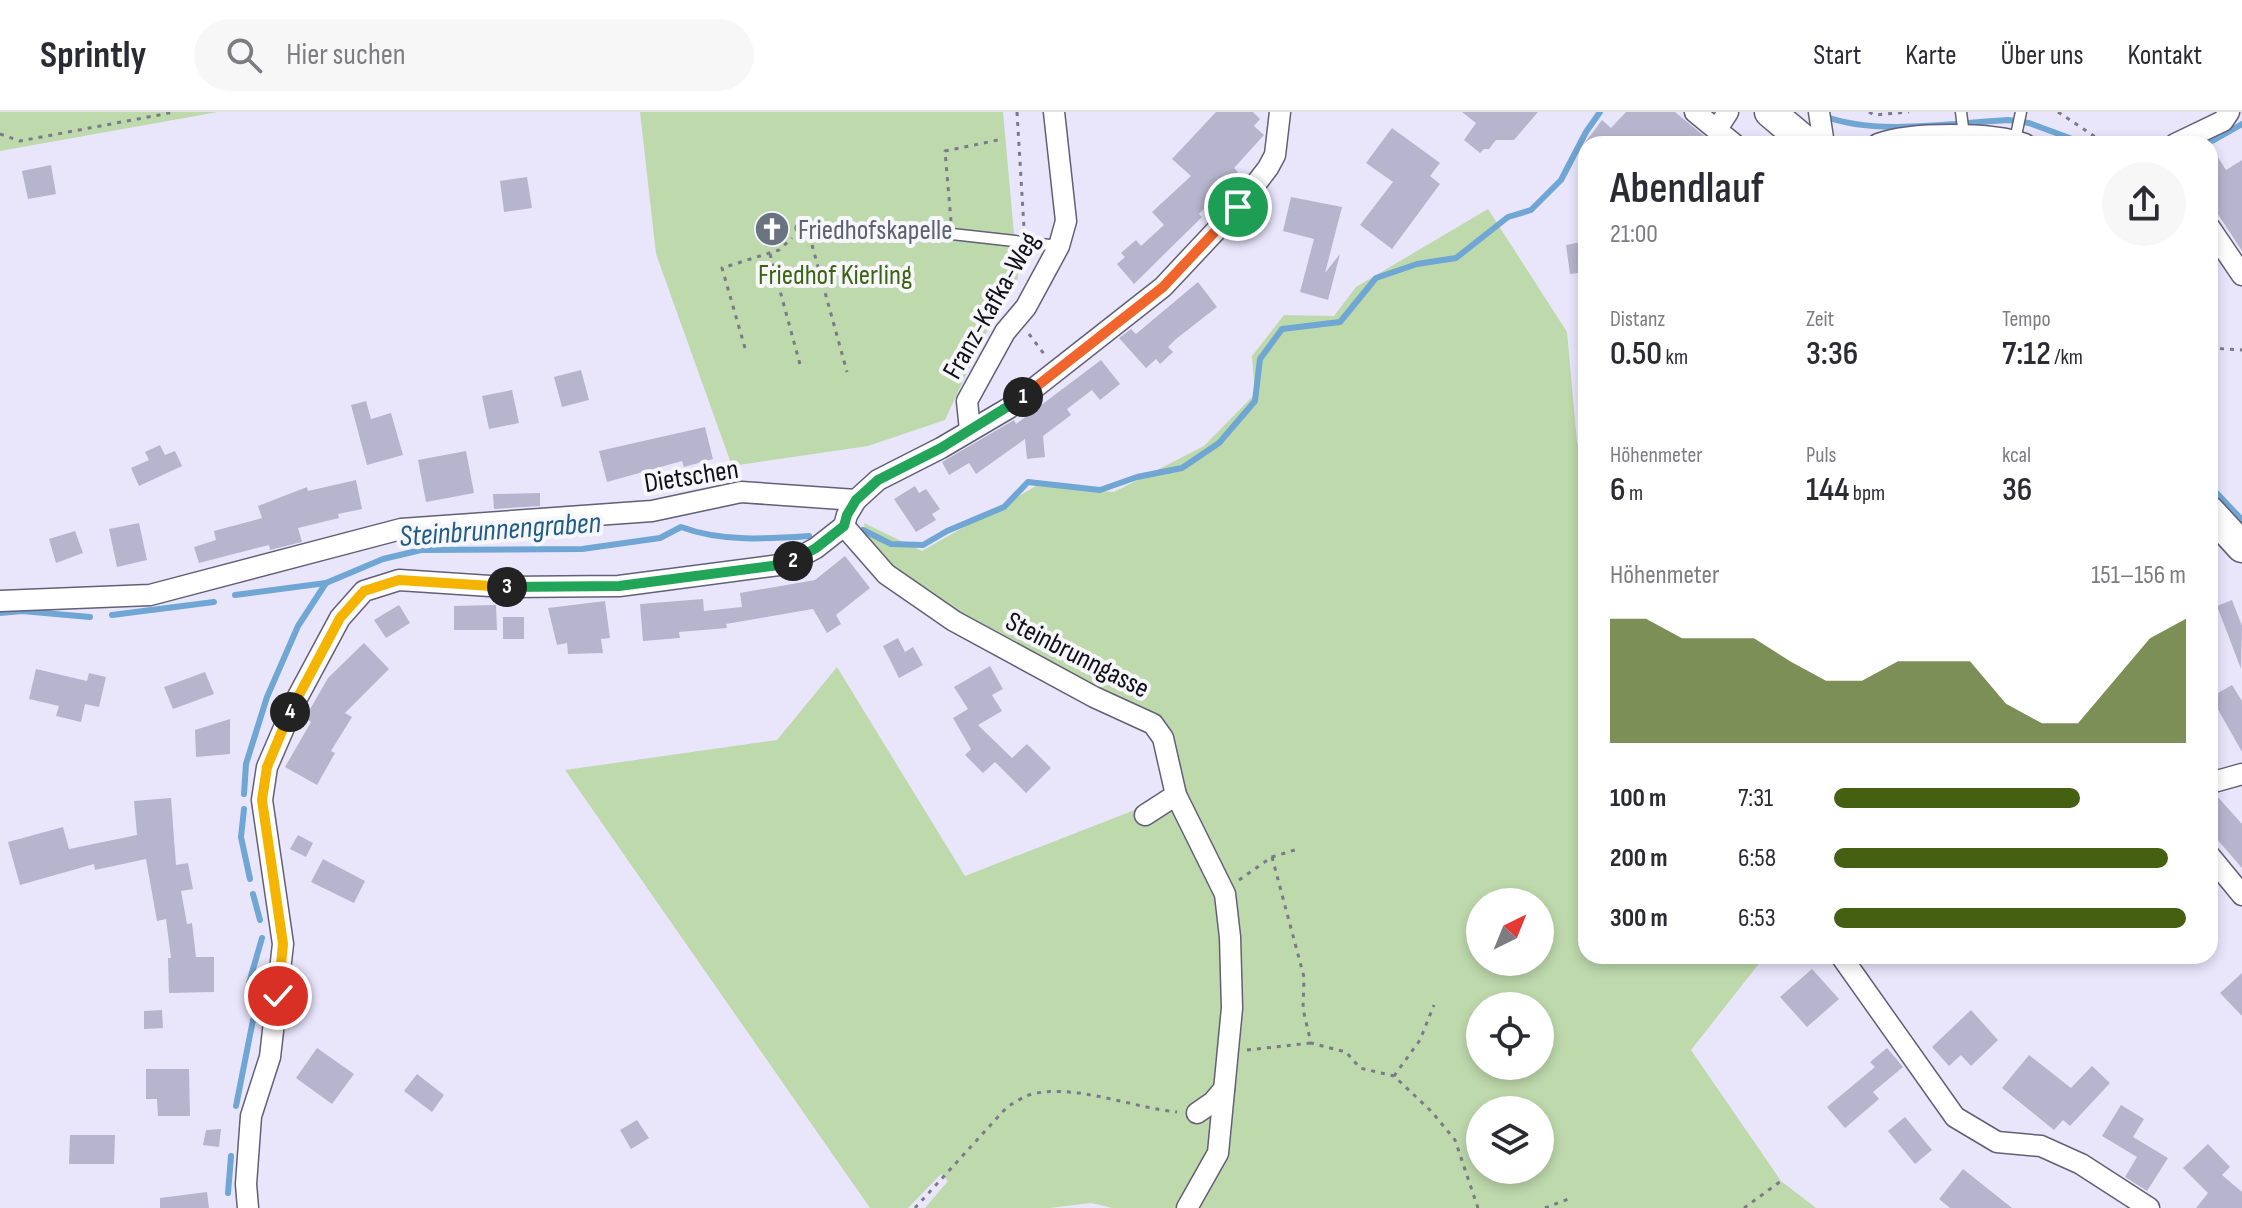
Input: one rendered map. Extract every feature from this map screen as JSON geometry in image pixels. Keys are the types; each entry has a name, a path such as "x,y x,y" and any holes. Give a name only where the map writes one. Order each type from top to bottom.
{"main road":[{"path":"1770,112 1817,132"},
{"path":"2218,521 2242,547"}],"street":[{"name":"Franz-Kafka-Weg","path":"970,430 967,401 1005,332 1026,307 1059,246 1066,221 1054,112"},
{"path":"248,1208 246,1184 251,1116 270,1057 283,944 262,800 267,767 296,700 340,618 364,591 399,580 505,587 619,586 787,564 816,548 844,526 856,500 878,480 1009,408 1163,287 1238,207 1268,168 1275,155 1280,112"},
{"path":"1695,112 1723,120"},
{"path":"2192,136 2223,121 2229,112"},
{"path":"1946,136 1972,136"},
{"path":"2218,240 2242,275"},
{"name":"Dietschen","path":"0,601 150,595 401,529 652,511 741,492 856,500"},
{"name":"Steinbrunngasse","path":"844,526 886,574 954,621 1094,697 1153,724 1163,738 1176,795 1225,894 1230,937 1232,994 1218,1153 1187,1208"},
{"path":"2218,781 2242,774"},
{"path":"1145,815 1176,795"},
{"path":"2218,866 2242,895"},
{"path":"1847,964 1955,1117 1997,1142 2041,1146 2081,1164 2149,1208"},
{"path":"1197,1113 1213,1102 1224,1089"}],"lane":[{"path":"1961,112 1964,135"},
{"path":"2020,136 2021,112"},
{"path":"804,228 952,234 1059,246"}],"path":[{"path":"0,134 20,141 175,112"},
{"path":"1017,112 1024,240"},
{"path":"1869,112 1874,115 1909,112"},
{"path":"2058,112 2094,136"},
{"path":"952,234 945,151 998,140"},
{"path":"745,348 722,268 779,250 804,228 847,372"},
{"path":"770,254 801,368"},
{"path":"1026,307 1029,335 1060,369"},
{"path":"2218,348 2242,350"},
{"path":"1225,894 1248,872 1272,857 1298,849"},
{"path":"1272,857 1304,977 1303,1009 1311,1043"},
{"path":"1394,1076 1420,1040 1434,1005"},
{"path":"1228,1052 1311,1043 1346,1052 1360,1068 1394,1076 1432,1112 1455,1140 1478,1208"},
{"path":"915,1208 1007,1107 1026,1096 1071,1093 1197,1113"},
{"path":"1744,1208 1781,1181"},
{"path":"1545,1208 1571,1198"}],"green space":[{"path":"0,112 218,112 0,151"},
{"name":"Friedhof Kierling","path":"640,112 1003,112 1018,278 982,340 945,420 868,446 732,466 656,254"},
{"path":"1488,209 1567,332 1578,444 1578,964 1759,964 1691,1050 1781,1181 1816,1208 1113,1208 1091,1203 1050,1208 925,1208 948,1181 941,1174 908,1208 870,1208 565,770 777,740 837,667 965,876 1168,797 1154,714 1095,694 956,618 867,546 864,523 922,551 1036,486 1114,492 1204,446 1255,394 1252,356 1284,315 1334,316 1356,287"}],"building":[{"path":"1216,112 1253,112 1260,119 1254,126 1264,135 1234,168 1238,172 1199,214 1202,217 1134,284 1117,264 1125,257 1121,253 1136,240 1141,246 1164,225 1152,212 1191,176 1172,159"},
{"path":"1462,112 1538,112 1514,140 1496,140 1489,149 1480,153 1464,140 1476,123"},
{"path":"1626,112 1675,112 1704,136 1590,136 1602,120 1611,128"},
{"path":"1392,128 1440,163 1430,176 1440,184 1392,249 1360,225 1393,182 1366,163"},
{"path":"2218,158 2226,170 2242,160 2242,251 2218,214"},
{"path":"51,165 56,194 28,199 22,171"},
{"path":"527,177 532,208 504,212 500,181"},
{"path":"1291,197 1342,207 1325,273 1340,254 1328,300 1300,292 1314,239 1283,231"},
{"name":"Friedhofskapelle","path":"773,214 774,222 782,220 786,236 779,238 780,243 765,247 758,218"},
{"path":"1578,243 1578,273 1570,274 1566,245"},
{"path":"1198,282 1217,307 1168,347 1173,352 1160,364 1156,359 1146,368 1119,338 1131,329 1136,334"},
{"path":"1101,360 1120,384 1100,400 1092,390 1067,409 1071,415 1043,436 1045,457 1027,459 1025,439 976,474 969,463 949,475 942,462 1014,420 1016,424"},
{"path":"581,370 589,400 562,407 554,377"},
{"path":"512,390 519,423 489,429 482,396"},
{"path":"366,401 371,419 391,413 403,455 367,465 351,405"},
{"path":"705,427 713,459 684,467 682,461 607,482 599,451"},
{"path":"160,445 165,455 175,451 182,466 139,486 131,468 149,460 145,452"},
{"path":"466,451 474,493 426,502 418,460"},
{"path":"356,480 362,509 298,528 302,542 270,550 269,545 199,563 194,547 216,540 214,531 262,518 258,506 307,487 308,491"},
{"path":"915,486 919,493 926,489 940,509 932,514 936,520 916,532 894,499"},
{"path":"540,493 540,506 494,509 493,494"},
{"path":"139,523 147,560 117,567 109,529"},
{"path":"75,531 83,553 56,563 49,539"},
{"path":"845,556 870,588 836,615 841,624 827,633 813,609 726,624 727,628 679,632 680,638 643,641 640,604 703,599 704,611 742,607 740,593 815,580"},
{"path":"2232,600 2242,626 2241,669 2218,609 2218,606"},
{"path":"605,601 610,638 601,639 603,653 568,654 567,643 557,645 548,608"},
{"path":"399,605 410,623 386,638 374,620"},
{"path":"496,605 497,630 454,630 454,606"},
{"path":"503,617 524,617 524,639 503,639"},
{"path":"898,638 905,652 913,647 923,665 899,678 883,646"},
{"path":"364,643 389,669 345,713 352,717 331,751 335,753 317,785 285,767 311,722 305,718 328,678"},
{"path":"990,666 1003,689 992,695 1002,711 978,725 1012,758 1027,744 1051,768 1026,793 995,762 983,773 965,755 971,749 953,718 968,709 954,687"},
{"path":"36,669 87,681 89,673 106,677 99,707 85,704 81,722 56,716 59,706 29,699"},
{"path":"205,672 214,694 173,709 164,687"},
{"path":"2232,685 2242,701 2242,752 2218,709 2218,693"},
{"path":"230,719 230,754 196,757 195,730"},
{"path":"2218,797 2242,824 2242,868 2218,840"},
{"path":"171,798 176,865 188,863 193,889 181,891 187,924 192,923 196,957 214,957 214,992 169,993 168,958 171,958 166,919 157,921 146,859 95,870 94,864 20,885 8,842 63,827 69,849 137,835 134,801"},
{"path":"298,835 313,843 306,857 290,849"},
{"path":"323,859 365,881 354,903 311,882"},
{"path":"1812,969 1839,999 1807,1027 1780,997"},
{"path":"2242,973 2242,1016 2220,993"},
{"path":"162,1010 163,1028 144,1029 144,1011"},
{"path":"1971,1010 1998,1040 1971,1066 1961,1055 1949,1066 1932,1047"},
{"path":"317,1048 354,1074 332,1104 296,1078"},
{"path":"1887,1048 1903,1067 1873,1092 1879,1099 1845,1128 1827,1107 1875,1067 1870,1062"},
{"path":"2029,1055 2071,1088 2092,1066 2110,1083 2070,1126 2063,1120 2054,1130 2002,1088"},
{"path":"146,1069 189,1069 190,1116 158,1116 157,1099 146,1099"},
{"path":"417,1074 444,1095 432,1112 404,1091"},
{"path":"2121,1105 2144,1119 2133,1137 2168,1158 2147,1191 2125,1177 2137,1157 2102,1136"},
{"path":"1905,1117 1932,1150 1915,1164 1888,1131"},
{"path":"637,1120 649,1138 631,1149 620,1130"},
{"path":"221,1129 219,1147 203,1145 206,1130"},
{"path":"70,1135 115,1135 114,1164 69,1164"},
{"path":"2208,1144 2230,1167 2222,1175 2242,1192 2242,1208 2196,1208 2208,1193 2183,1168"},
{"path":"1963,1169 2012,1208 1950,1208 1939,1199"},
{"path":"207,1192 209,1208 160,1208 160,1198"}],"waterway":[{"name":"Steinbrunnengraben","path":"1584,136 1600,112"},
{"path":"1824,116 1844,122 1890,127 2008,120 2029,123 2064,136"},
{"path":"2218,138 2242,124"},
{"name":"Steinbrunnengraben","path":"863,530 891,544 923,545 947,531 1004,507 1028,482 1100,490 1137,477 1182,468 1219,443 1255,401 1260,359 1282,329 1340,322 1376,278 1417,264 1456,258 1508,217 1531,210 1561,180 1578,147"},
{"path":"2218,494 2242,520"},
{"name":"Steinbrunnengraben","path":"244,794 246,764 267,697 298,626 326,583 383,559 421,550 582,549 660,538 681,527 728,537 809,536"},
{"path":"235,595 326,583"},
{"path":"112,615 214,602"},
{"path":"0,613 22,611 90,617"},
{"name":"Steinbrunnengraben","path":"244,809 241,837 250,879"},
{"name":"Steinbrunnengraben","path":"253,894 260,920"},
{"name":"Steinbrunnengraben","path":"252,1007 249,983 262,938"},
{"name":"Steinbrunnengraben","path":"236,1106 253,1020"},
{"name":"Steinbrunnengraben","path":"228,1193 231,1156"}],"place":[{"name":"Friedhofskapelle","path":"772,229"}],"route":[{"path":"278,996 283,944 262,800 267,767 296,700 340,618 364,591 399,580 505,587 619,586 787,564 816,548 844,526 856,500 878,480 1009,408 1078,355 1163,287 1238,207"}]}
